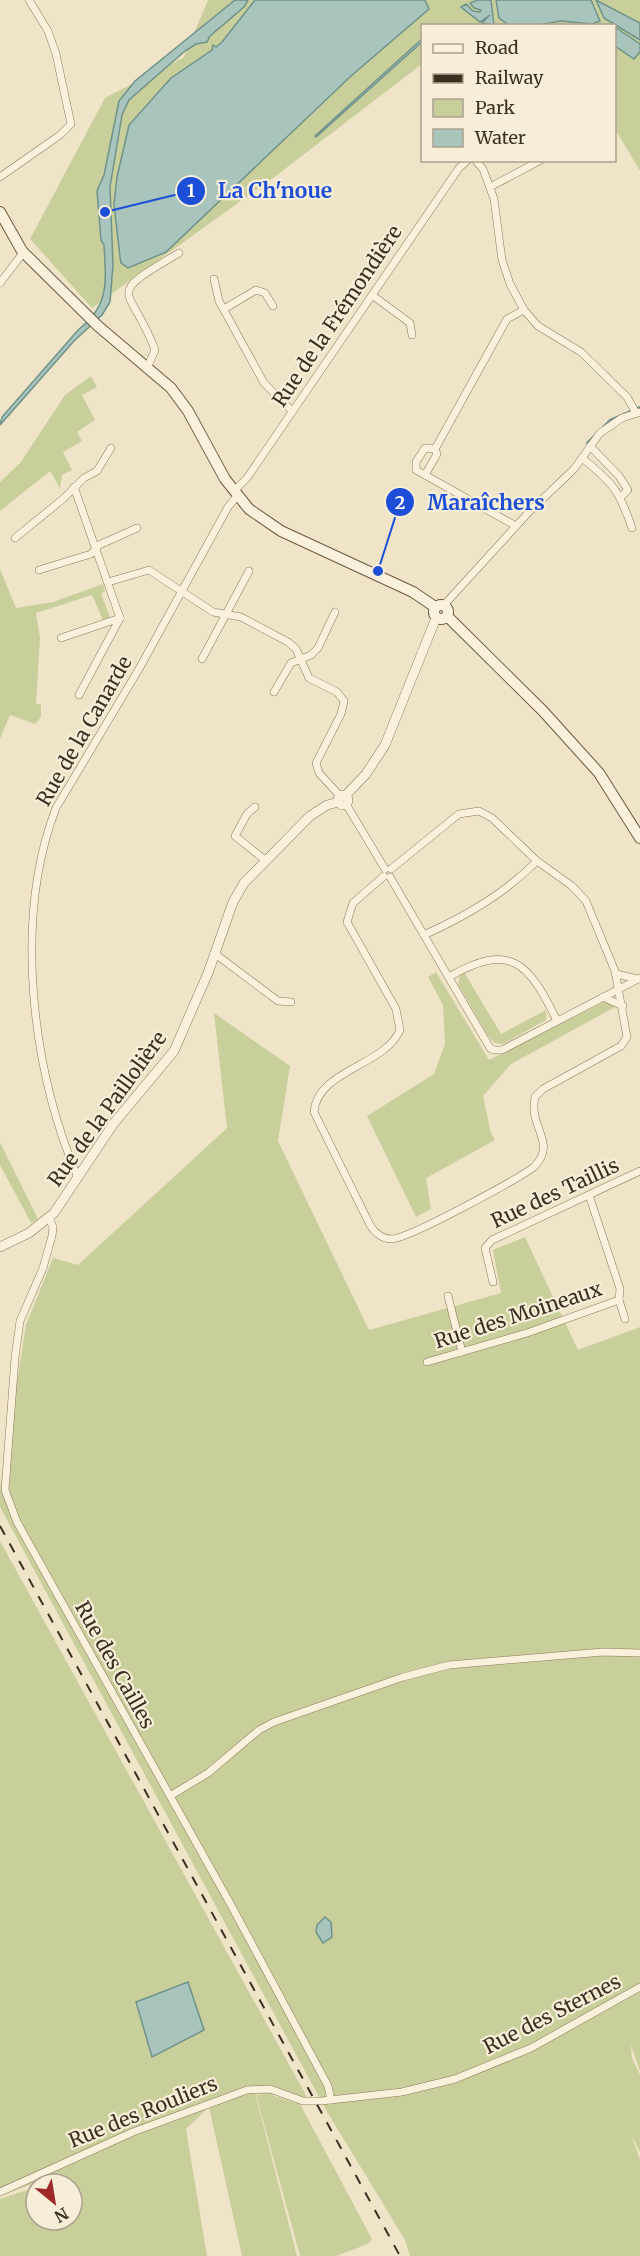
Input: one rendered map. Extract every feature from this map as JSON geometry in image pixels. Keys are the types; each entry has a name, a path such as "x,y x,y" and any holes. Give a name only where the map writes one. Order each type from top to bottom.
{"main road":[{"path":"0,212 23,253 98,326 148,366 171,388 188,411 236,493 269,525 420,596 441,612 543,711 599,773 640,838"}],"street":[{"path":"0,177 68,128 71,119 56,54 48,31 28,0"},
{"name":"Rue de la Frémondière","path":"236,493 459,168 466,162"},
{"path":"441,612 516,526 563,481 590,446 611,424 636,410 581,352 538,326 524,310 510,284 502,260 499,225 490,187 483,169 477,162"},
{"path":"490,187 537,162"},
{"path":"0,283 23,253"},
{"path":"148,366 155,350 129,302 129,287 136,278 178,253"},
{"path":"214,279 216,295 264,383 292,411"},
{"path":"224,309 256,290 264,293 273,306"},
{"path":"372,295 410,323 412,335"},
{"path":"425,475 437,454 435,449 507,319 524,310"},
{"path":"590,446 619,476 628,490 621,496"},
{"path":"15,538 84,478 97,471 111,448"},
{"path":"435,449 425,448 416,462 416,470 516,526"},
{"path":"582,458 609,480 621,496 632,528"},
{"path":"74,488 120,618 119,624 79,695"},
{"name":"Rue de la Canarde","path":"78,1178 63,1143 36,1036 32,946 34,909 44,850 56,808 236,493"},
{"path":"39,570 91,554 99,545 137,528"},
{"path":"108,582 149,570 213,612 241,616 288,642 302,660 304,671 309,678 337,692 344,701 341,714 316,763 319,773 343,799 490,1047 494,1050 502,1050 639,978"},
{"path":"202,659 249,571"},
{"path":"274,692 291,663 311,656 318,648 335,612"},
{"name":"Rue de la Paillolière","path":"0,1247 29,1233 49,1218 114,1123 174,1051 238,891 265,860 310,816 327,805 343,799 366,774 385,746 441,612"},
{"path":"60,638 120,618"},
{"path":"255,807 247,814 235,836 265,860"},
{"path":"473,811 492,818 537,861 582,895 616,974 627,1036 625,1042 543,1089 535,1097 534,1118 544,1140 541,1160 528,1171 428,1224 392,1239 375,1232 314,1112 321,1092 386,1049 400,1030 401,1024 396,1009 347,922 353,903 388,873 453,818 473,811"},
{"path":"424,935 474,911 509,886 537,861"},
{"path":"214,953 278,1001 291,1002"},
{"path":"449,977 479,961 509,961 528,971 537,982 557,1021"},
{"path":"616,974 639,978"},
{"path":"603,997 623,1006"},
{"name":"Rue des Taillis","path":"492,1282 485,1248 492,1240 640,1172"},
{"path":"589,1195 620,1288 619,1300 625,1319"},
{"name":"Rue des Cailles","path":"49,1218 53,1227 52,1236 43,1268 20,1321 6,1466 6,1496 17,1522 328,2086 331,2100"},
{"path":"448,1296 462,1352"},
{"name":"Rue des Moineaux","path":"427,1362 527,1333 619,1300"},
{"path":"170,1796 207,1773 259,1730 274,1722 403,1677 449,1665 603,1652 640,1653"},
{"name":"Rue des Sternes","path":"303,2101 402,2092 454,2079 531,2048 640,1988"},
{"name":"Rue des Rouliers","path":"0,2192 133,2132 237,2092 256,2088 270,2090 303,2101"}],"green space":[{"path":"208,0 640,0 640,171 616,131 616,24 421,24 421,65 277,175 92,308 30,239 105,98 184,57"},
{"path":"91,376 97,387 82,395 95,420 77,432 82,441 63,452 72,470 62,475 60,488 50,471 0,511 0,482 21,462 65,395"},
{"path":"0,569 16,608 53,602 103,584 105,591 101,594 110,617 103,620 92,595 36,613 40,638 36,704 41,704 41,717 35,724 10,715 0,739"},
{"path":"436,972 489,1060 604,1002 617,1006 511,1064 483,1096 491,1133 495,1140 426,1178 431,1209 416,1217 367,1116 434,1074 445,1044 443,1005 428,977"},
{"path":"464,972 501,1034 546,1010 546,1020 503,1044 495,1043 488,1036 458,984 460,975"},
{"path":"214,1013 290,1066 278,1141 369,1330 501,1293 493,1250 525,1237 578,1350 640,1327 640,2071 631,2045 632,2058 640,2075 640,2152 631,2135 640,2159 640,2256 410,2256 405,2240 326,2110 0,1507 0,1489 26,1325 53,1258 78,1265 227,1128"},
{"path":"0,1142 38,1219 31,1223 0,1165"},
{"path":"0,1541 307,2097 271,2095 300,2104 372,2239 368,2244 336,2256 300,2256 256,2095 265,2094 255,2093 297,2256 242,2256 209,2107 186,2129 207,2256 0,2256 0,2199 24,2191 24,2232 84,2232 84,2172 24,2172 24,2187 0,2196"}],"water":[{"path":"235,0 248,0 244,7 210,36 207,42 196,44 185,51 129,100 122,115 110,187 113,265 110,302 102,315 74,341 0,425 2,417 89,320 101,301 104,292 105,270 97,191 104,175 119,101 135,81"},
{"path":"255,0 425,0 429,9 351,76 166,252 128,268 121,263 114,204 117,177 129,125 171,78 212,50 213,45 216,47 222,42"},
{"path":"478,0 491,0 494,24 482,23 490,15 480,22 461,7 466,4 473,11 480,12 481,10 474,8 470,3"},
{"path":"496,0 591,0 600,21 592,24 561,21 544,24 507,24 499,18"},
{"path":"596,0 640,23 640,40 616,24 604,18"},
{"path":"616,28 640,44 640,52 634,59 616,47"},
{"path":"421,40 421,43 315,136"},
{"path":"325,1917 331,1922 332,1937 323,1943 316,1932 317,1925"},
{"path":"188,1982 204,2030 152,2057 136,2002"}],"waterway":[{"path":"587,443 610,420 640,407"}],"railway":[{"path":"0,1526 400,2256"}],"place":[{"name":"La Ch'noue","path":"105,212"},
{"name":"Maraîchers","path":"378,571"}]}
